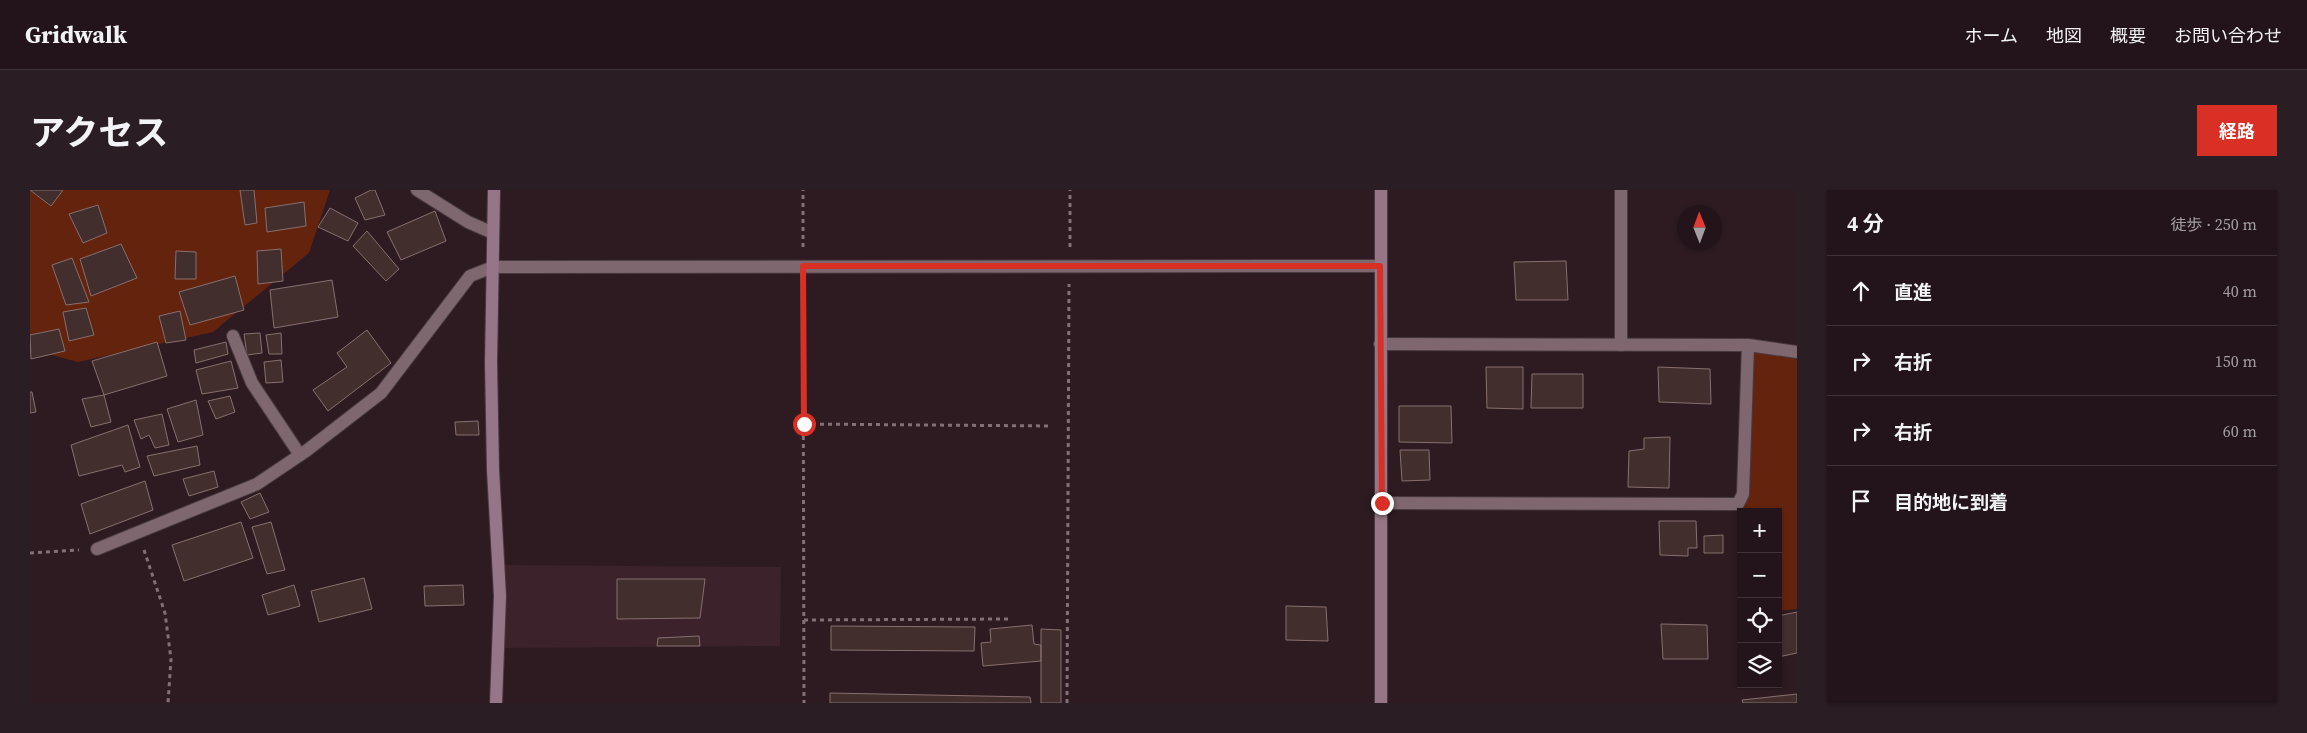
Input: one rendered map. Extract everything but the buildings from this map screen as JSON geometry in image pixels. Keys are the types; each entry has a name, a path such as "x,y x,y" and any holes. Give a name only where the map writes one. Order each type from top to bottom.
{"street":[{"path":"417,190 468,222 493,233"},
{"path":"494,190 491,392 500,596 496,703"},
{"path":"1381,190 1381,703"},
{"path":"1621,190 1621,345"},
{"path":"97,549 257,484 300,455 381,394 470,276 493,267 1380,266"},
{"path":"233,336 252,383 300,455"},
{"path":"1380,344 1748,345 1797,352"},
{"path":"1382,503 1738,504 1744,494 1748,345"}],"path":[{"path":"803,190 804,703"},
{"path":"1067,703 1070,190"},
{"path":"804,424 1052,426"},
{"path":"138,532 165,613 171,659 168,703"},
{"path":"30,553 97,549"},
{"path":"804,620 1009,619"}],"shaded area":[{"path":"30,190 330,190 309,253 213,332 78,362 30,349"},
{"path":"1748,345 1797,352 1797,609 1782,611 1782,508 1738,508"},
{"path":"498,565 781,567 780,646 499,648"}],"route":[{"path":"804,424 803,266 1380,266 1382,503"}]}
